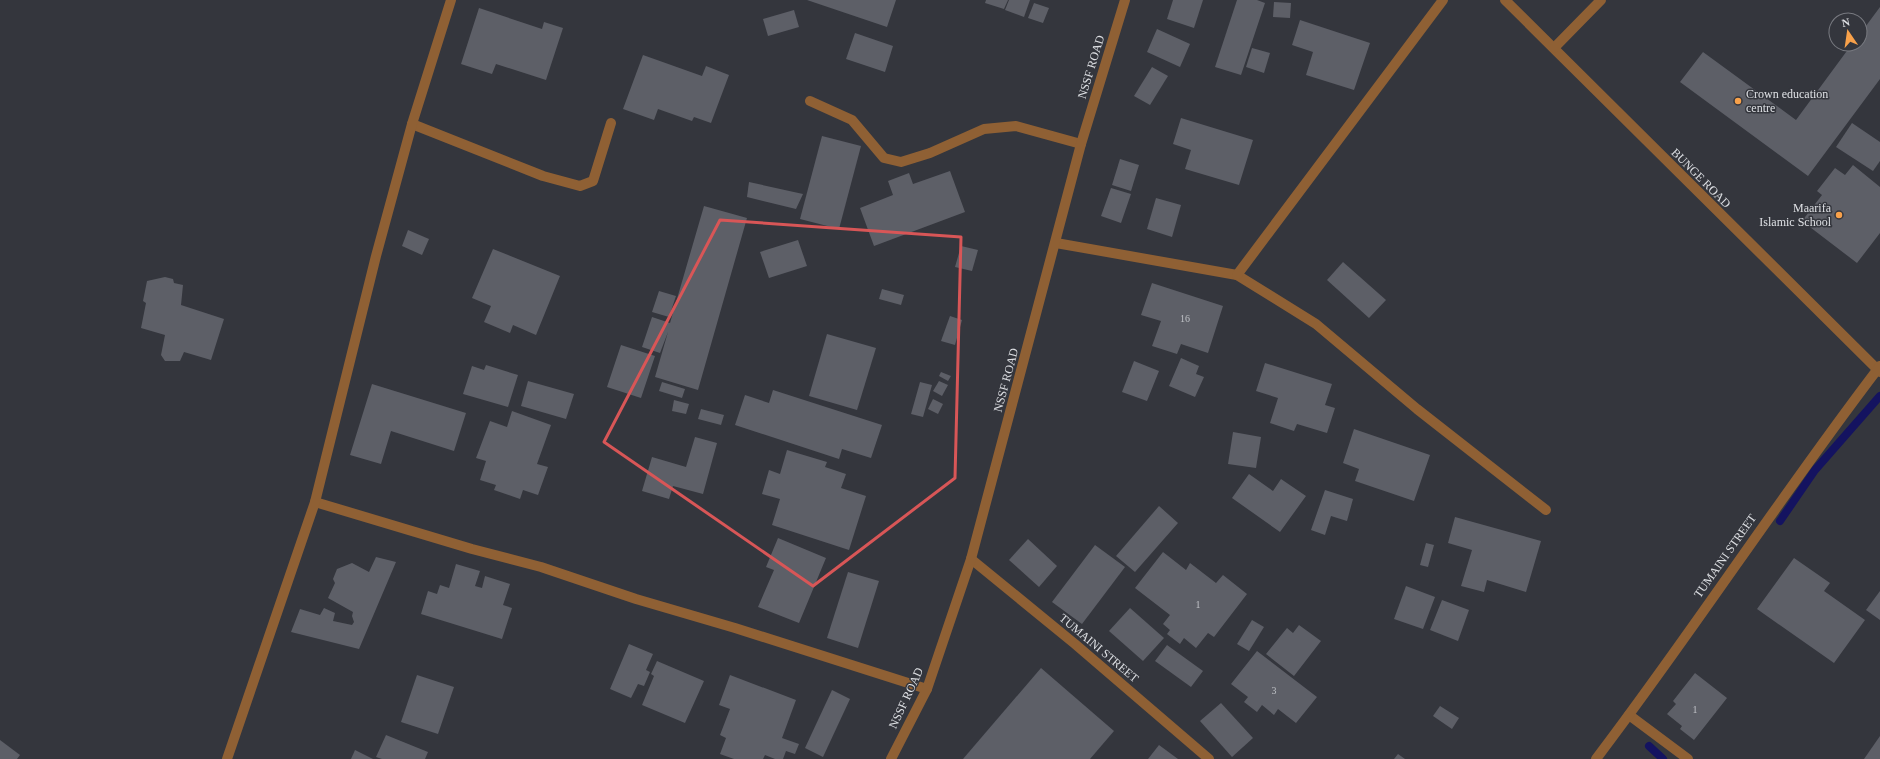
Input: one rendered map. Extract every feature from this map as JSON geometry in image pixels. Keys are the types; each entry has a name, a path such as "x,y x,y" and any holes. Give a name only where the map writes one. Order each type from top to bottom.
{"street":[{"path":"227,759 315,502 376,256 412,124 451,0"},
{"name":"NSSF ROAD","path":"891,759 927,689 971,559 1081,144 1125,0"},
{"path":"1237,275 1443,0"},
{"name":"BUNGE ROAD","path":"1505,0 1879,369"},
{"path":"1554,48 1601,0"},
{"path":"810,101 852,120 884,158 901,162 930,152 984,129 1016,126 1081,144"},
{"path":"412,124 543,176 580,186 593,181 611,123"},
{"path":"1056,243 1237,275 1316,324 1417,409 1546,510"},
{"name":"TUMAINI STREET","path":"1596,759 1629,715 1791,486 1879,369"},
{"path":"315,502 472,549 542,567 636,599 735,628 927,689"},
{"name":"TUMAINI STREET","path":"971,559 1075,644 1209,759"},
{"path":"1629,715 1688,759"}],"highlighted area":[{"path":"720,220 961,237 955,478 813,586 604,442"}],"building":[{"path":"807,0 896,0 887,27"},
{"path":"986,0 1008,0 1004,9 985,3"},
{"path":"1009,0 1030,0 1024,17 1005,10"},
{"path":"1173,0 1203,0 1194,28 1167,19"},
{"path":"1237,0 1257,0 1265,3 1241,75 1215,67"},
{"path":"1274,2 1291,3 1290,18 1273,17"},
{"path":"1034,3 1049,8 1043,23 1028,18"},
{"name":"Crown education centre","path":"1880,7 1880,79 1808,176 1680,82 1703,52 1796,120 1846,52 1868,52 1868,23"},
{"path":"479,8 542,29 544,22 563,28 546,80 496,64 492,74 461,64"},
{"path":"794,10 799,27 768,36 763,19"},
{"path":"1300,20 1370,43 1354,90 1306,75 1313,52 1292,45"},
{"path":"1157,29 1190,44 1180,67 1147,52"},
{"path":"855,33 893,46 885,72 846,59"},
{"path":"1252,48 1270,53 1264,73 1246,67"},
{"path":"643,55 702,76 706,66 729,75 711,123 694,117 692,121 658,109 654,120 623,109"},
{"path":"1152,67 1168,76 1150,105 1134,96"},
{"path":"1181,118 1253,140 1239,185 1185,169 1191,150 1173,144"},
{"path":"1852,123 1880,142 1880,161 1873,171 1836,147"},
{"path":"822,136 861,146 839,229 800,219"},
{"path":"1120,159 1139,165 1131,191 1112,185"},
{"path":"1853,165 1880,187 1880,233 1857,263 1802,221 1822,195 1817,191 1835,168 1845,175"},
{"path":"950,171 965,212 874,246 860,208 893,195 888,181 909,173 913,184"},
{"path":"749,182 803,194 796,209 747,197"},
{"path":"1111,188 1131,194 1121,223 1101,216"},
{"path":"1156,198 1181,205 1172,237 1147,229"},
{"path":"704,206 747,218 698,390 655,377 668,332 660,353 642,347 652,317 670,323"},
{"path":"408,230 429,239 422,255 402,246"},
{"path":"798,240 807,266 769,278 760,252"},
{"path":"961,246 978,250 972,271 955,267"},
{"path":"493,249 560,276 536,335 513,325 510,333 484,322 491,306 472,298"},
{"path":"1343,262 1386,300 1369,318 1327,280"},
{"path":"165,277 173,279 174,283 183,285 181,305 224,319 211,360 184,352 180,361 165,361 161,355 165,335 141,328 146,303 143,301 147,281"},
{"path":"1152,283 1223,306 1208,353 1181,344 1177,354 1152,346 1161,321 1141,315"},
{"path":"882,289 904,295 901,305 879,299"},
{"path":"659,291 676,296 669,317 652,312"},
{"path":"950,316 962,320 955,345 941,341"},
{"path":"827,334 876,348 857,410 809,396"},
{"path":"621,345 655,356 641,398 607,387"},
{"path":"1181,358 1199,366 1196,374 1204,377 1195,397 1169,386"},
{"path":"1134,361 1159,371 1147,401 1122,392"},
{"path":"1265,363 1332,384 1325,405 1335,408 1327,433 1297,424 1294,431 1270,423 1278,398 1256,391"},
{"path":"486,365 518,375 508,407 463,394 472,366 484,370"},
{"path":"941,372 951,376 948,381 939,376"},
{"path":"528,381 574,394 566,419 521,406"},
{"path":"939,381 948,385 942,396 933,391"},
{"path":"662,382 685,389 682,398 659,391"},
{"path":"920,382 932,385 923,417 911,414"},
{"path":"372,384 466,413 454,451 391,431 381,464 350,455"},
{"path":"773,390 882,425 871,458 842,449 839,459 735,425 745,395 769,403"},
{"path":"933,399 943,404 938,414 928,409"},
{"path":"674,400 689,404 686,414 672,411"},
{"path":"701,409 724,415 721,425 698,419"},
{"path":"512,411 551,425 537,464 548,467 538,495 523,490 520,499 494,490 496,485 480,480 486,461 476,458 490,421 507,427"},
{"path":"1354,429 1430,455 1414,501 1355,481 1359,469 1343,463"},
{"path":"1233,432 1261,437 1256,468 1228,464"},
{"path":"695,437 717,443 703,494 673,486 669,499 642,491 652,457 686,467"},
{"path":"787,450 827,462 825,467 846,474 841,488 866,496 849,550 772,525 780,499 762,494 769,470 780,474"},
{"path":"1249,474 1273,491 1281,479 1306,496 1280,532 1232,498"},
{"path":"1325,490 1353,499 1347,521 1331,516 1325,535 1311,530"},
{"path":"1159,506 1178,523 1135,572 1116,556"},
{"path":"1455,517 1541,541 1526,592 1487,580 1484,592 1461,586 1472,550 1448,543"},
{"path":"778,538 826,558 799,623 758,607 774,570 766,567"},
{"path":"1028,539 1057,566 1039,587 1009,560"},
{"path":"1426,543 1434,545 1428,567 1420,565"},
{"path":"1095,545 1125,567 1082,624 1052,602"},
{"path":"1163,552 1186,570 1190,563 1216,583 1223,575 1247,594 1214,637 1208,633 1196,648 1184,638 1180,644 1167,634 1170,630 1163,624 1170,615 1135,588"},
{"path":"376,557 396,562 359,649 291,632 300,609 320,615 324,608 335,613 333,621 352,625 354,622 352,616 353,612 328,598 335,583 333,579 337,569 352,563 369,572"},
{"path":"1794,558 1830,583 1824,591 1865,620 1834,663 1757,609"},
{"path":"456,564 480,571 475,586 482,588 485,576 510,584 503,605 512,608 502,639 421,614 428,591 437,594 440,585 449,588"},
{"path":"848,572 879,581 858,648 827,638"},
{"path":"1406,586 1435,597 1423,629 1394,619"},
{"path":"1880,591 1880,620 1866,610"},
{"path":"1442,600 1469,610 1458,641 1430,630"},
{"path":"1130,608 1164,638 1143,661 1109,631"},
{"path":"1252,620 1264,627 1249,651 1237,644"},
{"path":"1299,625 1321,641 1294,676 1266,654 1287,628 1293,633"},
{"path":"629,644 653,654 646,670 650,672 644,686 638,684 631,698 610,689"},
{"path":"1167,645 1203,671 1191,687 1155,661"},
{"path":"1257,651 1317,697 1296,723 1278,709 1274,715 1262,705 1257,712 1244,702 1248,697 1231,684"},
{"path":"657,661 704,681 685,723 642,705 654,676 651,674"},
{"path":"1041,668 1114,731 1090,759 963,759"},
{"path":"1695,673 1727,698 1694,740 1680,729 1682,726 1667,714 1676,704 1673,701"},
{"path":"417,675 454,687 438,734 401,722"},
{"path":"730,675 796,700 782,738 799,744 795,754 786,751 783,759 775,759 765,755 763,759 734,759 720,754 726,738 720,735 730,709 719,705"},
{"path":"832,690 850,699 823,757 805,748"},
{"path":"1221,703 1253,738 1232,757 1200,721"},
{"path":"1440,706 1459,718 1452,729 1433,716"},
{"path":"386,735 428,752 425,759 382,759 376,757"},
{"path":"1880,736 1880,759 1864,759"},
{"path":"0,740 20,755 17,759 0,759"},
{"path":"1159,745 1178,759 1148,759"},
{"path":"355,750 373,759 351,759"},
{"path":"1398,754 1405,759 1394,759"}],"waterway":[{"path":"1780,521 1815,470 1880,396"},
{"path":"1649,746 1663,759"}],"place":[{"name":"Crown education centre","path":"1738,101"},
{"name":"Maarifa Islamic School","path":"1839,215"}]}
